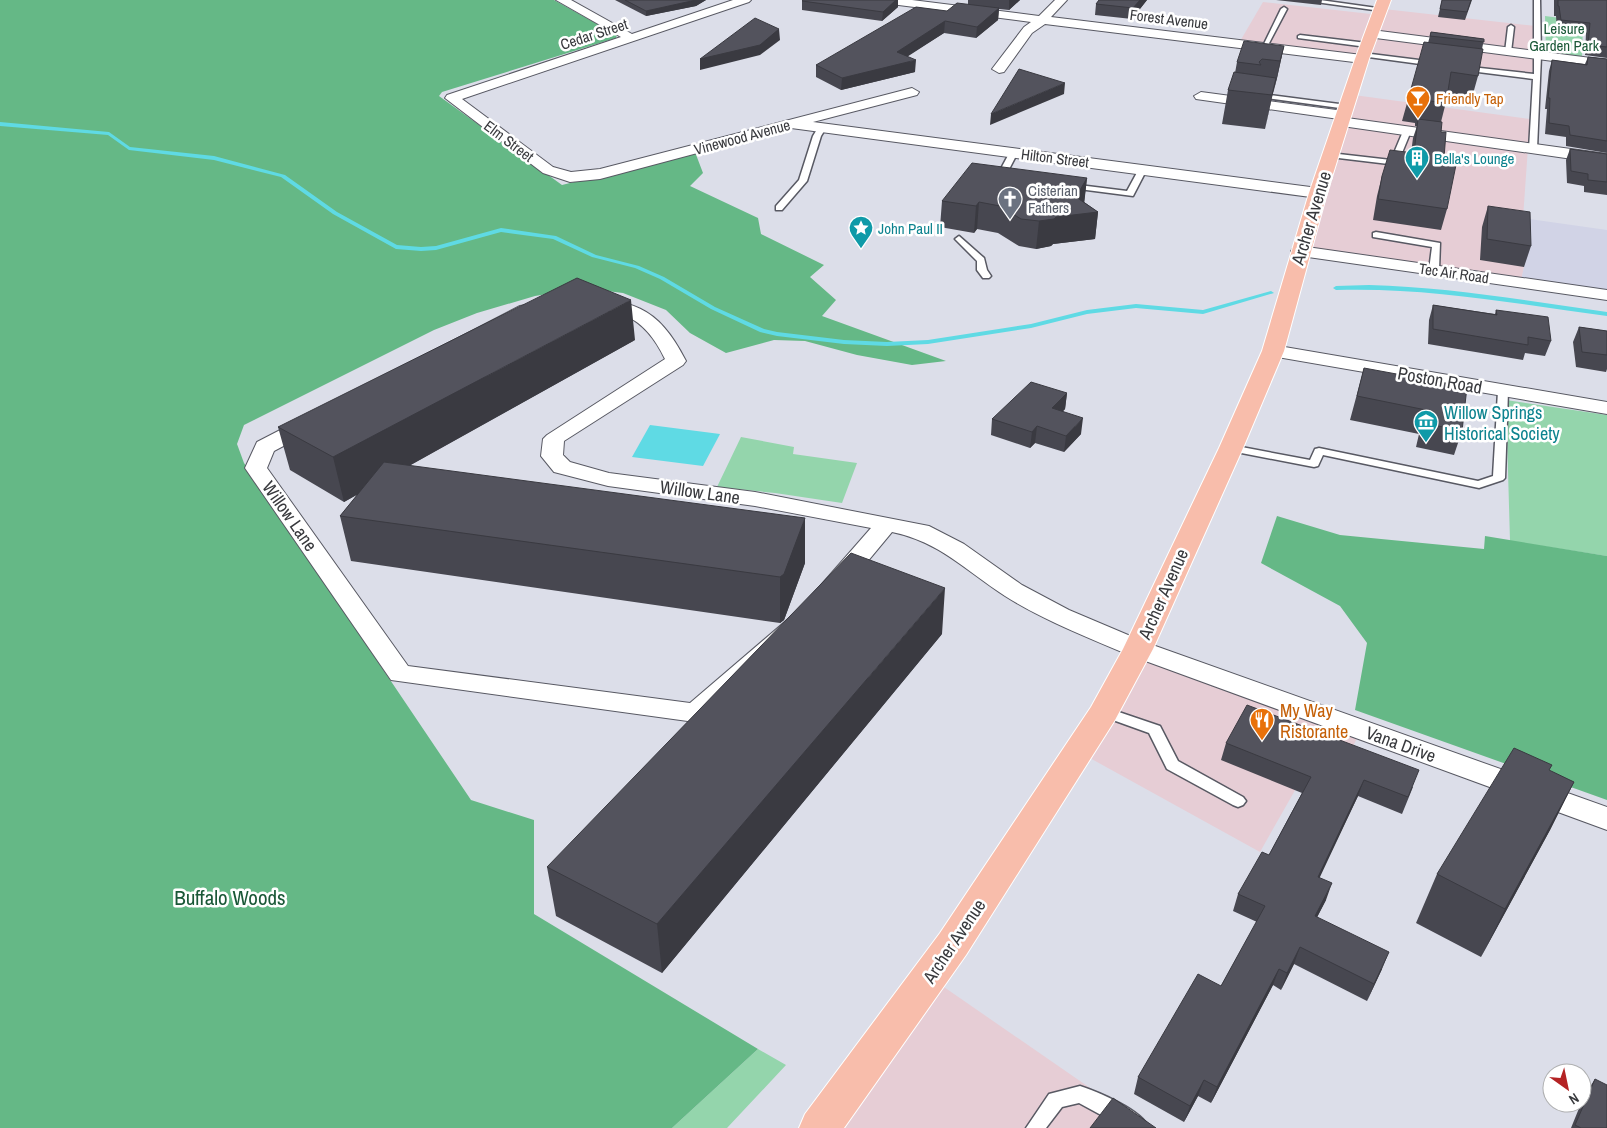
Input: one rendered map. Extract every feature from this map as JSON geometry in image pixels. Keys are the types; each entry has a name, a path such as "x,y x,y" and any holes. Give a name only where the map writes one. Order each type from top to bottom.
{"main road":[{"name":"Archer Avenue","path":"820,1128 954,944 1104,712 1138,649 1231,448 1272,351 1318,192 1383,4"}],"street":[{"path":"562,0 632,38"},
{"name":"Cedar Street","path":"452,98 745,0"},
{"name":"Forest Avenue","path":"883,0 1264,47 1508,52 1607,64"},
{"path":"999,69 1028,30 1042,20 1061,0"},
{"name":"Vinewood Avenue","path":"570,178 600,174 912,92"},
{"path":"1201,96 1344,115 1407,131 1607,159"},
{"name":"Elm Street","path":"452,98 548,170 570,178"},
{"name":"Hilton Street","path":"792,124 1318,192"},
{"name":"Tec Air Road","path":"1300,251 1607,295"},
{"name":"Willow Lane","path":"887,524 810,614 695,713 400,674 256,468 265,447 526,310 571,302 607,304 638,312 663,336 676,361 581,420 554,440 552,456 562,467 608,479 755,499 887,524 922,531 956,549 1013,590 1044,608 1138,649"},
{"name":"Poston Road","path":"1272,351 1607,408"},
{"name":"Vana Drive","path":"1138,649 1607,819"}],"lane":[{"path":"1304,0 1383,4"},
{"path":"1533,148 1538,56 1537,0"},
{"path":"1264,47 1284,8"},
{"path":"1508,52 1511,27"},
{"path":"1300,37 1441,65"},
{"path":"1450,66 1537,77"},
{"path":"1258,95 1344,115"},
{"path":"779,208 803,181 817,136 822,128"},
{"path":"1330,155 1394,162 1407,131"},
{"path":"1014,152 1001,176 1020,179"},
{"path":"1066,185 1130,194 1143,169"},
{"path":"1376,235 1437,245 1434,270"},
{"path":"959,239 981,260 982,270 986,276"},
{"path":"1231,448 1314,464 1319,451 1479,485 1499,478 1504,391"},
{"path":"1104,712 1155,730 1172,765 1238,801"},
{"path":"1035,1128 1056,1100 1080,1094 1122,1115 1140,1128"}],"shaded area":[{"path":"1263,2 1371,14 1384,9 1536,26 1532,78 1239,43"},
{"path":"1354,95 1530,119 1523,218 1524,267 1521,281 1306,252"},
{"path":"1523,218 1607,230 1607,292 1521,281 1524,267"},
{"path":"1146,652 1361,729 1332,793 1298,785 1260,852 1088,757"},
{"path":"941,985 1148,1128 834,1128"}],"green space":[{"name":"Buffalo Woods","path":"0,0 554,0 617,35 616,38 442,92 439,96 562,185 695,152 703,173 690,186 758,218 761,234 824,265 810,277 836,300 822,316 946,361 912,365 857,355 805,341 774,340 726,353 690,333 666,310 623,293 583,288 535,296 477,313 434,330 244,425 237,444 244,463 471,800 534,820 534,914 758,1049 672,1128 0,1128"},
{"name":"Leisure Garden Park","path":"1545,16 1583,21 1582,58 1546,53"},
{"path":"1506,400 1607,415 1607,556 1510,541"},
{"path":"741,437 794,447 793,454 857,463 842,503 717,487"},
{"path":"1277,516 1340,535 1484,549 1485,536 1607,556 1607,800 1355,710 1367,643 1340,606 1261,563"},
{"path":"758,1049 786,1065 727,1128 672,1128"}],"water":[{"path":"650,425 720,434 703,466 632,457"}],"building":[{"path":"625,0 696,0 646,11"},
{"path":"803,0 896,0 883,12"},
{"path":"1099,0 1140,0 1133,8 1096,4"},
{"path":"1442,0 1471,0 1467,12 1440,9"},
{"path":"1558,0 1607,0 1607,47 1588,45 1590,23 1561,20"},
{"path":"957,3 999,8 977,27 945,21 897,52 916,60 842,78 816,65 916,7 947,11"},
{"path":"755,18 779,29 760,45 700,59"},
{"path":"1431,32 1484,39 1484,42 1430,36"},
{"path":"1244,41 1284,46 1280,61 1262,59 1259,62 1261,65 1237,62"},
{"path":"1424,42 1483,49 1478,76 1451,72 1446,103 1422,100 1422,97 1409,96"},
{"path":"1588,57 1607,59 1607,141 1570,135 1569,126 1549,123 1550,98 1548,98 1552,60 1587,65"},
{"path":"1019,69 1065,83 991,114"},
{"path":"1234,72 1276,78 1272,95 1228,90"},
{"path":"1418,119 1442,122 1441,132 1446,132 1444,158 1457,160 1447,209 1378,199 1382,176 1390,150 1414,153"},
{"path":"1570,149 1607,154 1607,182 1588,180 1588,174 1571,171"},
{"path":"972,163 1087,178 1076,197 1098,212 1039,221 1021,219 1000,206 979,202 976,206 942,201"},
{"path":"1488,206 1530,212 1531,246 1487,239"},
{"path":"577,278 631,300 333,457 278,427"},
{"path":"1433,305 1497,315 1496,310 1548,317 1551,341 1528,337 1528,345 1433,329"},
{"path":"1579,327 1607,331 1607,355 1582,352"},
{"path":"1364,368 1467,387 1462,431 1424,423 1426,410 1357,396"},
{"path":"1031,382 1067,393 1052,408 1083,418 1066,436 1037,426 1032,432 992,419"},
{"path":"384,462 805,518 784,574 780,577 340,516"},
{"path":"851,553 945,588 657,924 547,867"},
{"path":"1247,705 1419,770 1408,797 1364,780 1318,877 1332,883 1315,916 1389,952 1374,984 1300,947 1287,973 1279,969 1217,1087 1204,1080 1190,1106 1138,1077 1198,974 1221,986 1265,906 1238,894 1262,852 1269,855 1311,777 1226,743"},
{"path":"1514,748 1552,765 1549,770 1574,782 1505,909 1437,874"},
{"path":"1595,1079 1607,1085 1607,1128 1581,1128 1575,1125 1580,1113 1592,1113 1592,1086"},
{"path":"1113,1098 1156,1128 1090,1128"}],"waterway":[{"path":"0,124 109,134 129,148 214,158 283,176 335,213 396,247 436,248 501,230 554,237 594,256 637,267 662,278 713,308 762,331 777,334 844,342 887,344 928,342 1031,326 1087,312 1136,306 1203,312 1271,293"},
{"path":"1336,288 1403,288 1437,291 1607,314"}],"place":[{"name":"Friendly Tap","path":"1418,119"},
{"name":"Bella's Lounge","path":"1417,179"},
{"name":"Cisterian Fathers","path":"1010,220"},
{"name":"John Paul II","path":"861,249"},
{"name":"Willow Springs Historical Society","path":"1426,443"},
{"name":"My Way Ristorante","path":"1262,741"}]}
